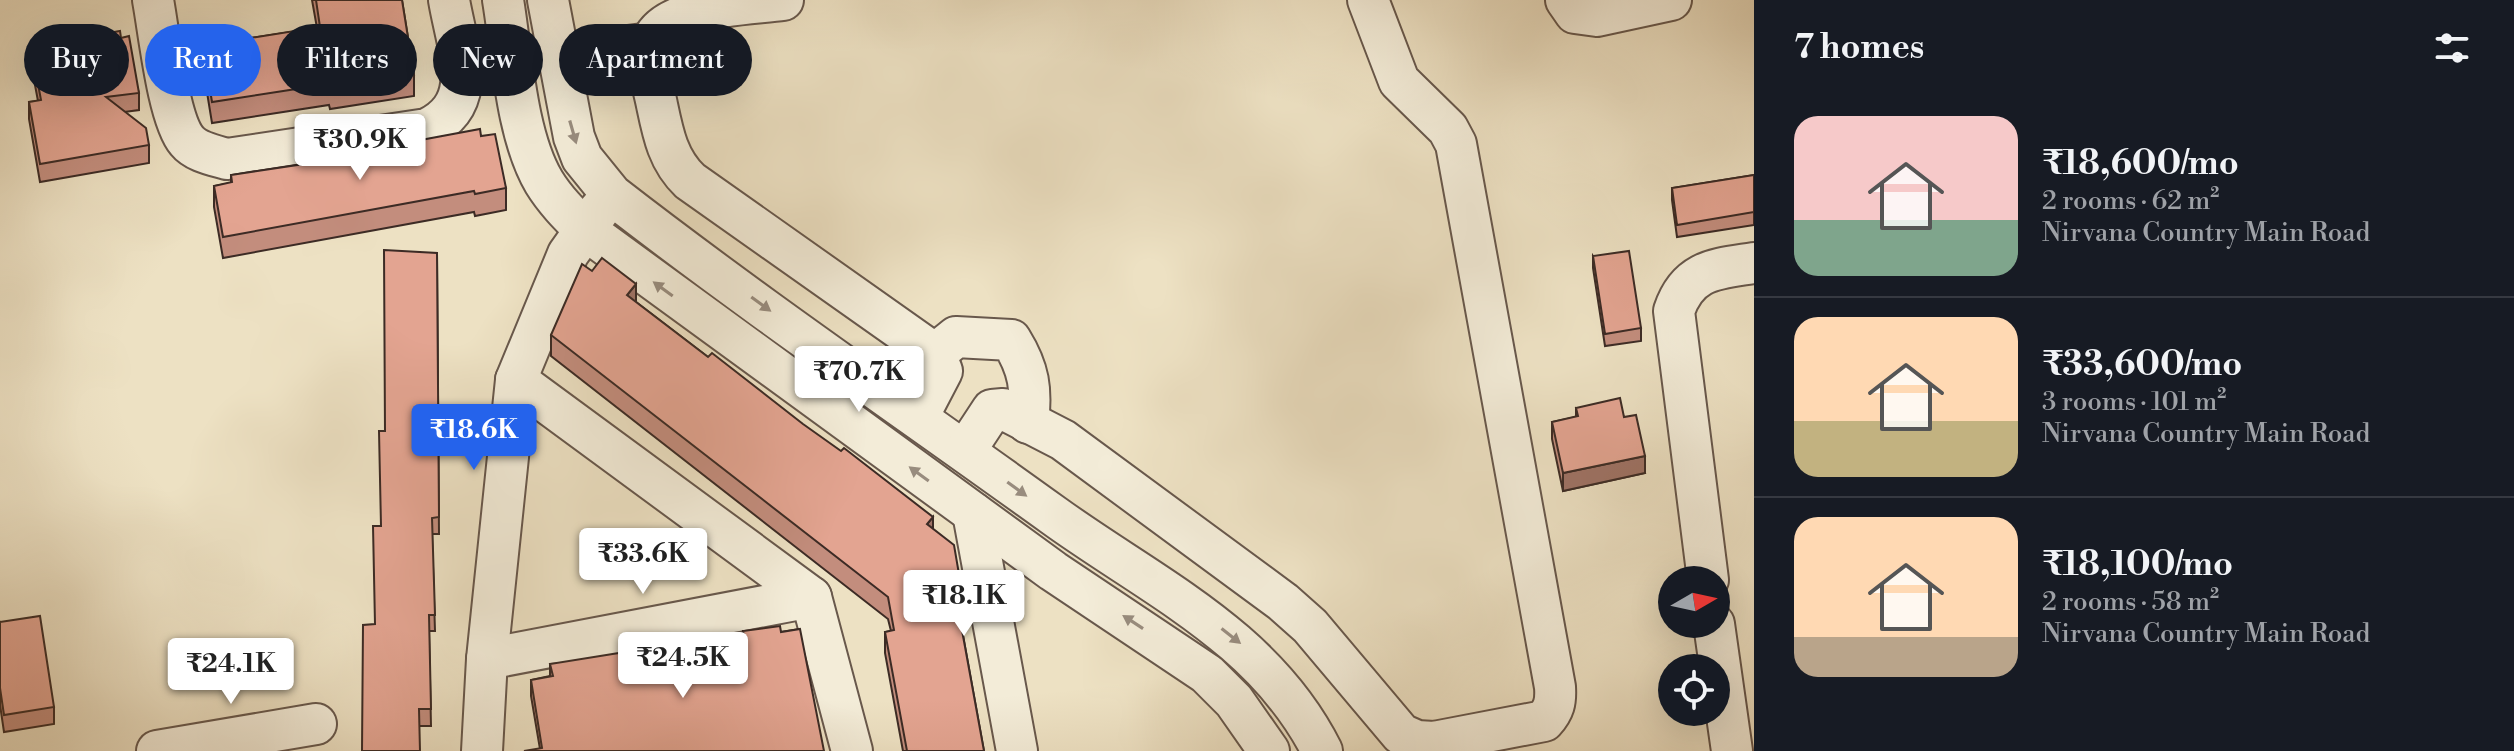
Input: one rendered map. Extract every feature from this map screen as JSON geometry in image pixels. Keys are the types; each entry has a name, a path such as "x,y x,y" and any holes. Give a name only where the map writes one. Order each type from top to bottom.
{"street":[{"path":"153,0 176,120 187,141 203,153 227,159 427,129 442,122 456,108 463,85 449,0"},
{"path":"503,0 531,150 542,179 556,200 584,229 973,513 1207,674 1234,701 1269,751"},
{"path":"548,0 568,115 582,158 612,195 965,451 1235,639 1268,671 1322,751"},
{"path":"664,24 680,15 783,0"},
{"path":"965,451 992,410 1003,409 1063,440 1283,602 1310,626 1401,734 1417,741 1434,742 1544,721 1551,712 1555,687 1456,144 1448,129 1399,81 1368,0"},
{"path":"1566,0 1575,13 1597,16 1671,0"},
{"path":"655,96 663,136 675,167 935,354 942,371 918,417"},
{"path":"482,751 487,659 516,380 568,254 612,195"},
{"path":"1706,566 1674,311 1685,289 1707,270 1754,263"},
{"path":"935,354 956,337 1011,340 1027,366 1032,394 1028,423"},
{"path":"516,380 811,597 852,751"},
{"path":"973,513 1017,751"},
{"path":"487,659 811,597"},
{"path":"1716,638 1732,751"},
{"path":"157,751 234,744 316,724"}],"building":[{"path":"316,0 402,0 406,24 320,24"},
{"path":"277,34 277,92 261,94 261,36"},
{"path":"129,36 139,93 129,94"},
{"path":"40,96 114,96 106,97 146,128 149,145 40,164 29,102 41,100"},
{"path":"211,96 251,96 212,102"},
{"path":"480,129 481,136 495,134 506,188 475,194 474,191 223,237 214,186 232,182 231,175 325,161 324,158"},
{"path":"1754,175 1754,212 1677,225 1672,188"},
{"path":"384,250 437,253 439,517 432,518 435,615 429,615 431,709 419,709 420,751 362,751 363,625 375,624 373,526 381,526 379,431 385,431"},
{"path":"1629,251 1641,328 1605,334 1593,256"},
{"path":"602,258 636,284 627,295 708,357 712,353 841,451 844,448 933,517 927,524 954,545 960,580 953,581 984,751 907,751 885,632 894,630 888,597 551,335 582,264 592,271"},
{"path":"1620,398 1624,417 1636,415 1645,456 1563,473 1552,422 1578,416 1576,408"},
{"path":"40,616 54,707 4,715 0,688 0,622"},
{"path":"780,626 781,632 800,629 824,751 524,751 542,748 531,680 553,676 550,664 669,645 671,657 745,644 743,631"}]}
